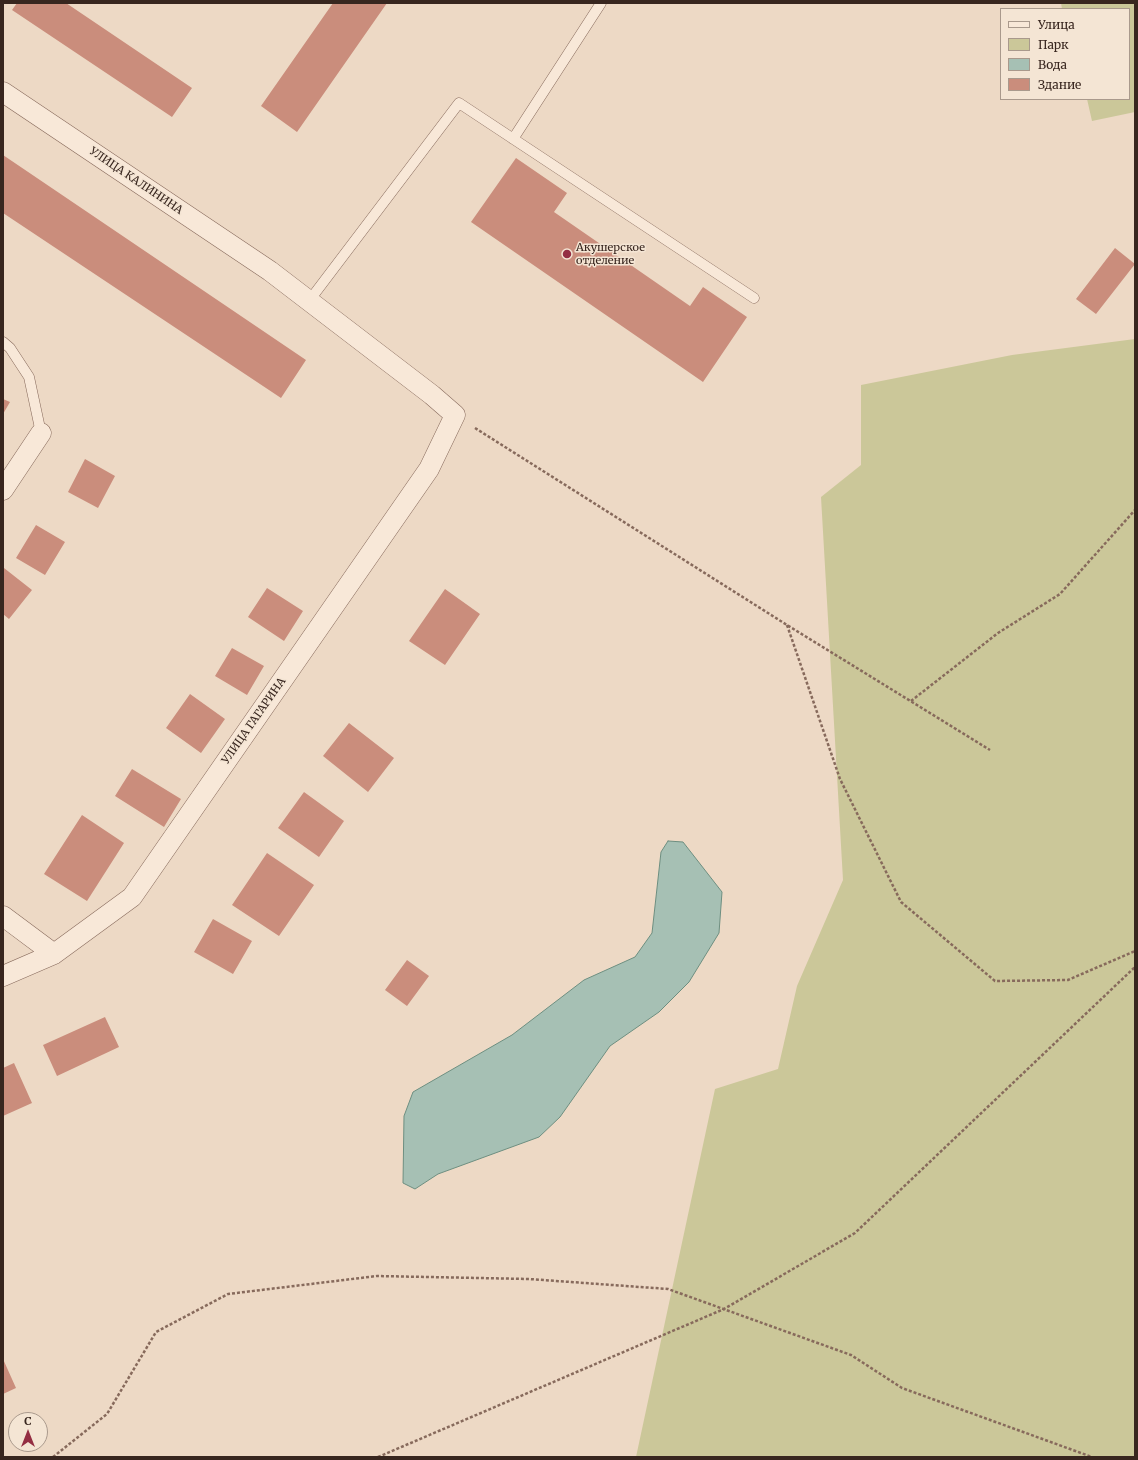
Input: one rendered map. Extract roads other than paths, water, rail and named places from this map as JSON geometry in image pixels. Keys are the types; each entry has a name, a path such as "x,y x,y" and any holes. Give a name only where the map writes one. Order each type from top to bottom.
{"street":[{"name":"УЛИЦА КАЛИНИНА","path":"3,92 270,271 432,395 455,415"},
{"name":"УЛИЦА ГАГАРИНА","path":"3,976 54,954 132,897 429,469 455,415"},
{"path":"3,490 41,432"},
{"path":"3,916 54,954"}],"lane":[{"path":"513,139 601,3"},
{"path":"309,301 459,103 754,298"},
{"path":"3,342 10,348 29,377 41,432"}],"water":[{"path":"668,841 683,842 722,892 719,933 689,982 659,1012 610,1046 560,1117 539,1137 438,1174 415,1189 403,1183 404,1116 413,1092 512,1035 584,980 635,957 652,933 661,852"}],"place":[{"name":"Акушерское отделение","path":"567,254"}]}
